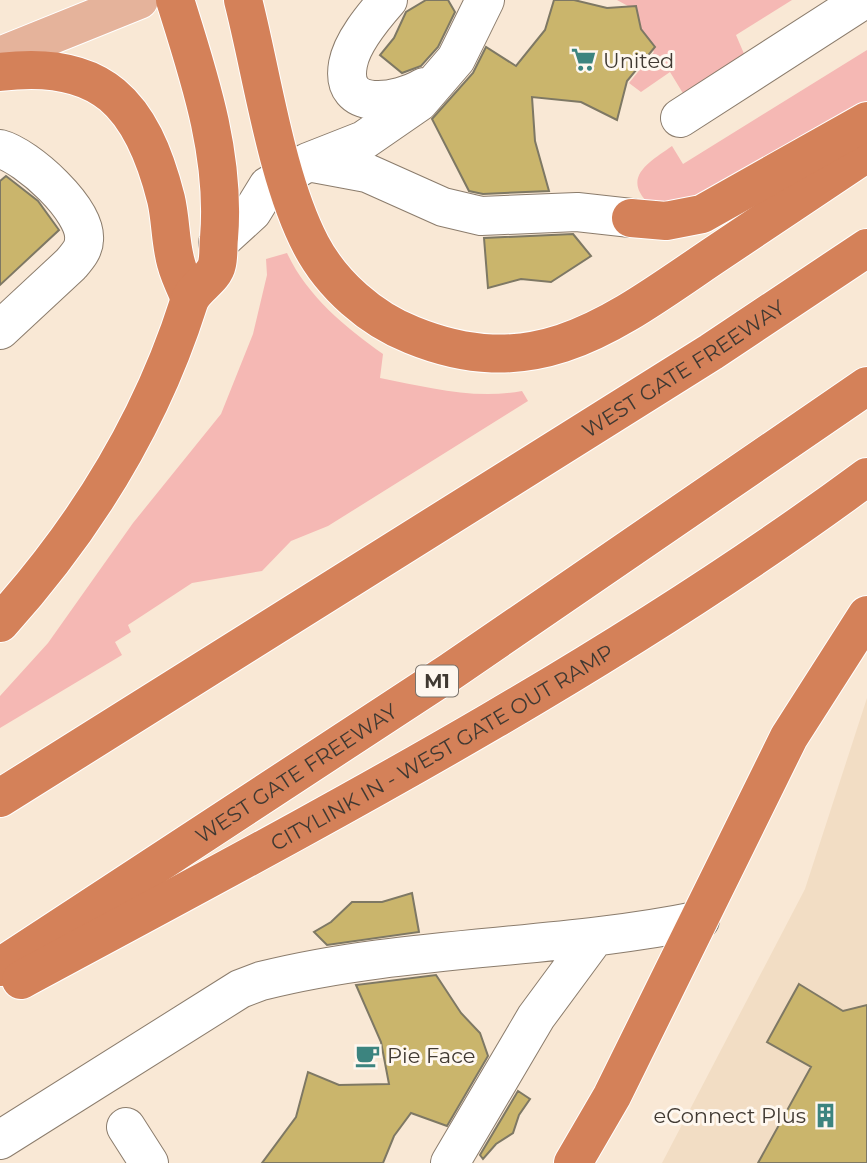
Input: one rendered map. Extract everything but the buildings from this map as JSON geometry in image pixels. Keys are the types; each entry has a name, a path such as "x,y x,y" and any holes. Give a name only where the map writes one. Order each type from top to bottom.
{"highway":[{"path":"0,624 75,532 130,443 177,344 190,298 217,267 221,212 214,140 196,65 175,0"},
{"path":"243,0 297,168 301,221 325,266 378,318 399,330 454,350 503,354 550,348 579,339 609,324 867,153"},
{"path":"0,72 50,69 71,72 114,96 139,129 159,173 167,203 176,263 190,298"},
{"path":"631,218 666,221 702,214 867,121"},
{"name":"WEST GATE FREEWAY","path":"0,798 711,352 867,248"},
{"name":"WEST GATE FREEWAY","path":"0,967 450,672 867,386"},
{"name":"CITYLINK IN - WEST GATE OUT RAMP","path":"0,991 225,869 623,643 713,586 867,477"},
{"path":"573,1163 612,1096 789,737 867,615"}],"main road":[{"path":"0,56 139,0"}],"lane":[{"path":"388,0 351,54 348,77 354,91 368,100 397,98 421,89 445,73"},
{"path":"218,243 252,212 268,186 297,168 364,139 419,102 445,73 470,35 485,0"},
{"path":"680,118 862,5"},
{"path":"0,149 27,160 42,175 76,214 84,240 80,253 71,264 0,330"},
{"path":"297,168 367,173 443,207 481,216 577,212 631,218"},
{"path":"0,1140 228,996 261,981 353,965 651,931 700,920"},
{"path":"450,1163 536,1017 595,937"},
{"path":"126,1127 149,1163"}],"shaded area":[{"path":"617,0 792,0 736,35 745,56 684,95 670,72 641,92 629,83 654,52 643,39 637,11"},
{"path":"867,50 867,102 700,199 650,205 641,195 638,178 642,171 647,164 672,146 683,164"},
{"path":"287,253 295,269 316,297 355,333 383,354 380,378 468,393 522,391 528,401 328,526 291,541 262,571 192,583 128,625 131,632 115,642 122,655 0,728 0,696 48,643 133,523 221,414 253,334 267,275 266,259"},
{"path":"867,698 867,1163 662,1163 805,889"}],"place":[{"name":"United","path":"583,60"},
{"name":"Pie Face","path":"367,1055"},
{"name":"eConnect Plus","path":"826,1115"}]}
